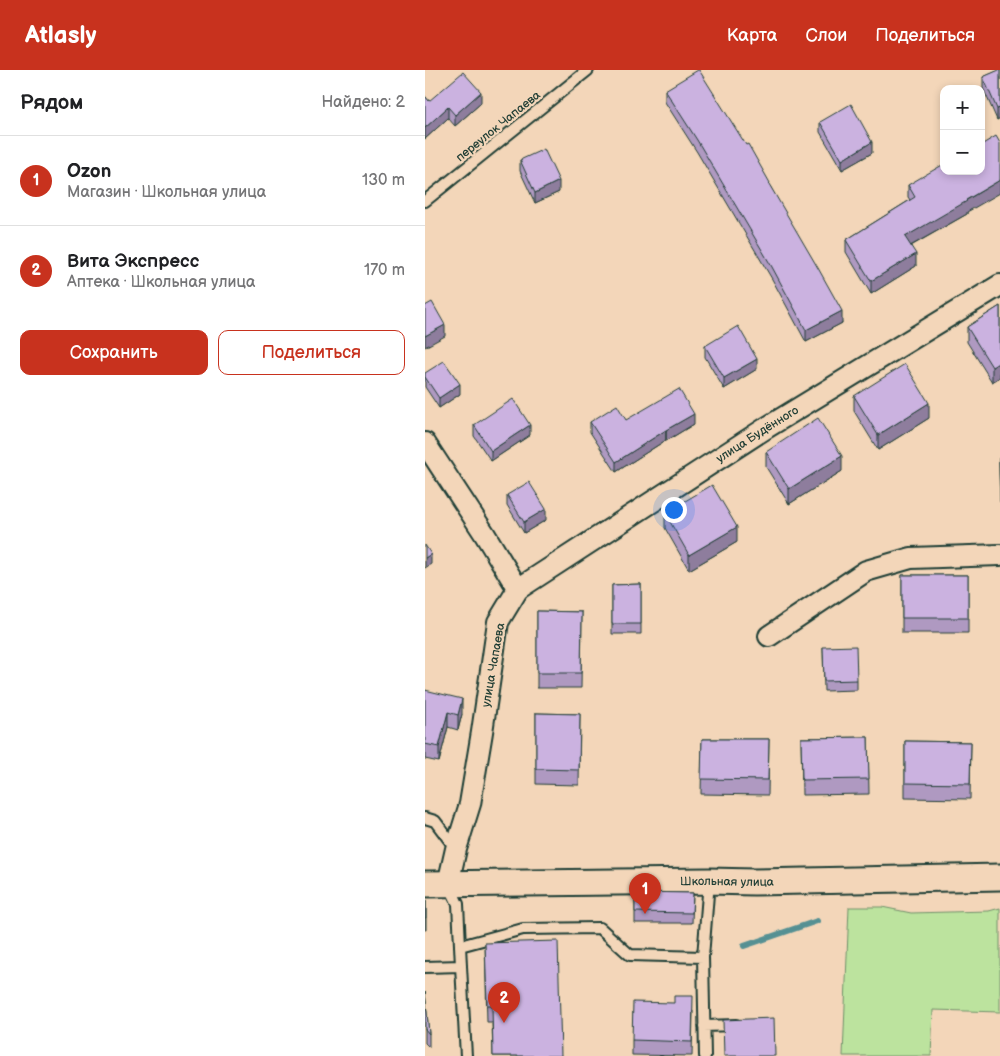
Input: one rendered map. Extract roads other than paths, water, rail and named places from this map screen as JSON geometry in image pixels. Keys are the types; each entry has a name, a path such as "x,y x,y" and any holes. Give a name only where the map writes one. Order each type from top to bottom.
{"street":[{"name":"улица Будённого","path":"518,589 766,428 1000,285"},
{"path":"425,444 484,533 518,589"},
{"path":"769,636 866,571 911,558 1000,555"},
{"name":"улица Чапаева","path":"437,884 456,849 470,804 498,622 518,589"},
{"name":"Школьная улица","path":"437,884 754,882 1000,877"}],"lane":[{"name":"переулок Чапаева","path":"425,201 588,70"},
{"path":"425,818 435,821 456,849"},
{"path":"705,1056 703,957 709,881"},
{"path":"437,884 458,904 466,1056"},
{"path":"460,946 523,929 600,928 630,955 703,957"},
{"path":"425,967 461,966"},
{"path":"704,1026 751,1024"}],"waterway":[{"path":"744,946 817,921"}],"place":[{"name":"Ozon","path":"645,914"},
{"name":"Вита Экспресс","path":"504,1023"}]}
